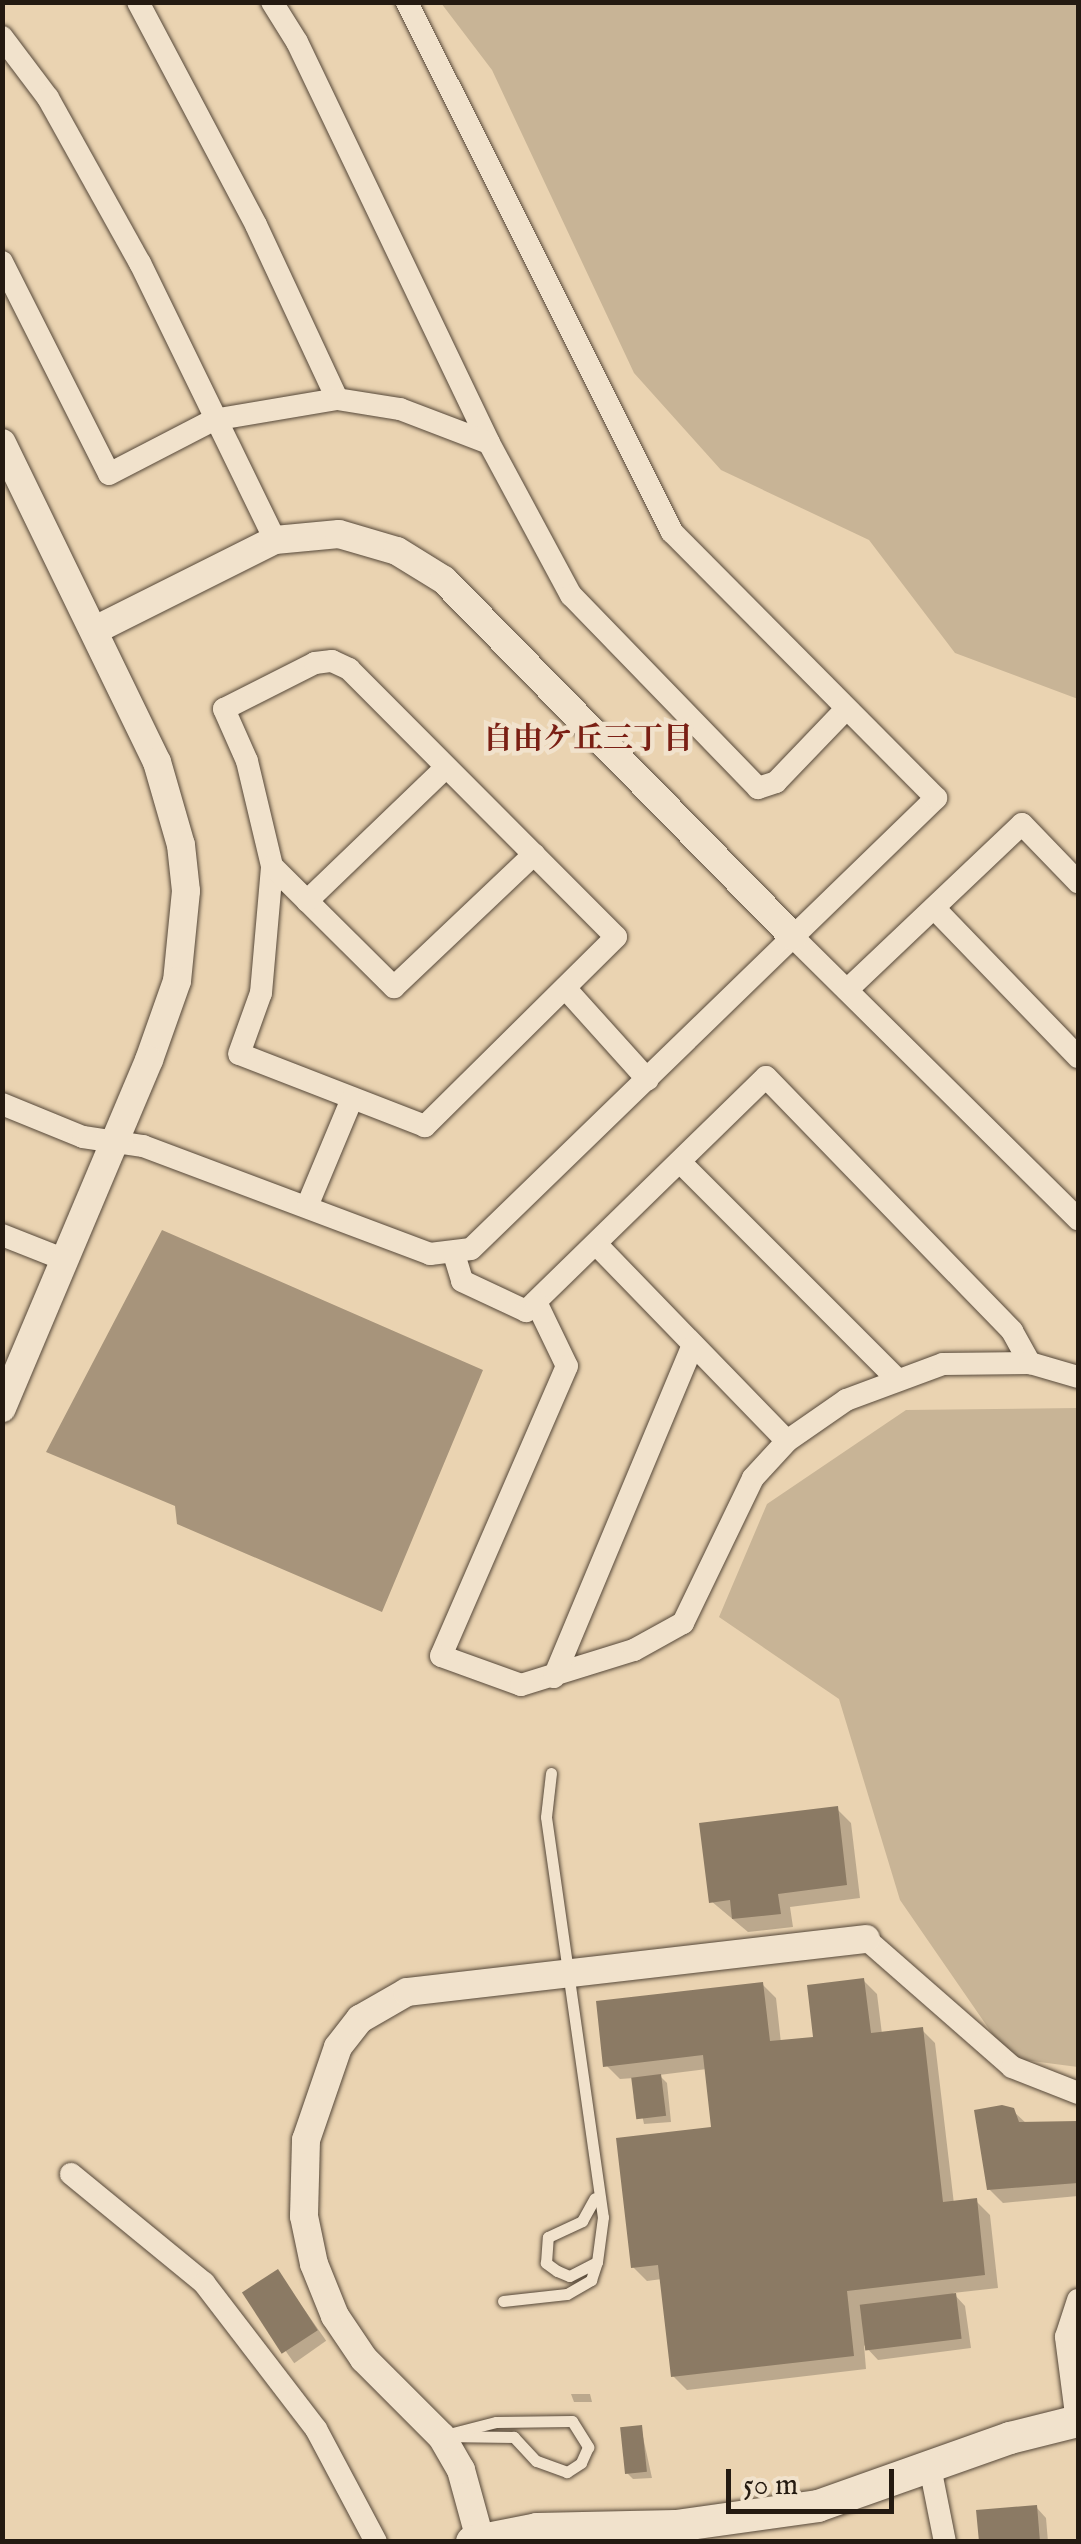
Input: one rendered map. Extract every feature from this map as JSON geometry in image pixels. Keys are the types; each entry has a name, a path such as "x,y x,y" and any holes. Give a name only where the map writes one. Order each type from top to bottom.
{"main road":[{"path":"476,2540 537,2529 740,2518 818,2506 1078,2421"}],"street":[{"path":"138,2 239,192 337,398"},
{"path":"272,2 297,42 488,444 571,595 758,788 776,782 846,709"},
{"path":"2,1104 114,1145 143,1146 308,1204 430,1254 454,1254 488,1238 936,798 672,532 408,2"},
{"path":"2,37 48,98 130,246 275,540"},
{"path":"2,262 109,474 213,420 337,398 400,409 488,444"},
{"path":"2,443 171,799 186,890 176,980 114,1145 2,1408"},
{"path":"94,630 275,540 339,534 369,540 444,580 793,937 1078,1220"},
{"path":"332,661 349,669 445,768 616,937 426,1126 239,1054 261,993 272,866 248,760 224,709 315,662 332,661"},
{"path":"308,901 445,768"},
{"path":"848,990 1022,824 1078,882"},
{"path":"272,866 394,987 534,854"},
{"path":"935,909 1078,1056"},
{"path":"566,989 648,1080"},
{"path":"454,1254 462,1281 526,1311 766,1077 1012,1331 1030,1363"},
{"path":"308,1204 352,1098"},
{"path":"680,1162 896,1378"},
{"path":"2,1235 65,1260"},
{"path":"596,1244 787,1441"},
{"path":"536,1302 567,1366 442,1656 521,1685 634,1650 683,1623 733,1508 787,1441 846,1400 896,1378 943,1364 1030,1363 1078,1377"},
{"path":"554,1677 692,1346"},
{"path":"476,2540 462,2470 441,2436 364,2359 323,2290 304,2216 306,2140 338,2047 383,2001 442,1986 866,1938 1012,2066 1078,2094"},
{"path":"71,2174 204,2283 316,2429 376,2542"},
{"path":"1078,2300 1066,2337 1078,2421"},
{"path":"930,2468 945,2542"}],"lane":[{"path":"503,2301 566,2294 590,2280 597,2262 603,2216 596,2198 546,1817 552,1773"},
{"path":"596,2198 582,2221 548,2237 545,2250 546,2263 569,2276 597,2262"},
{"path":"572,2421 588,2447 581,2464 566,2472 536,2461 514,2437 441,2436 496,2422 572,2421"}],"shaded area":[{"path":"441,3 1078,3 1078,699 955,653 869,540 721,470 634,373 492,70"},
{"path":"162,1230 483,1370 382,1612 177,1524 175,1506 46,1452"},
{"path":"1078,1408 1078,2067 1009,2058 900,1900 839,1699 719,1617 767,1504 906,1410"}],"building":[{"path":"838,1806 847,1885 778,1894 781,1914 732,1919 730,1900 709,1903 699,1823"},
{"path":"864,1978 871,2033 923,2027 943,2202 977,2198 985,2275 847,2291 854,2356 671,2377 658,2265 631,2268 616,2138 711,2127 703,2055 603,2067 596,2001 763,1982 770,2041 813,2037 807,1985"},
{"path":"661,2074 666,2116 636,2119 631,2078"},
{"path":"1002,2105 1014,2108 1019,2122 1078,2121 1078,2183 987,2190 974,2110"},
{"path":"278,2269 318,2330 282,2354 242,2292"},
{"path":"956,2293 962,2339 865,2350 860,2305"},
{"path":"642,2425 647,2472 625,2474 620,2427"},
{"path":"1037,2505 1040,2542 979,2542 976,2510"}],"district":[{"name":"自由ケ丘三丁目","path":"588,740"}]}
